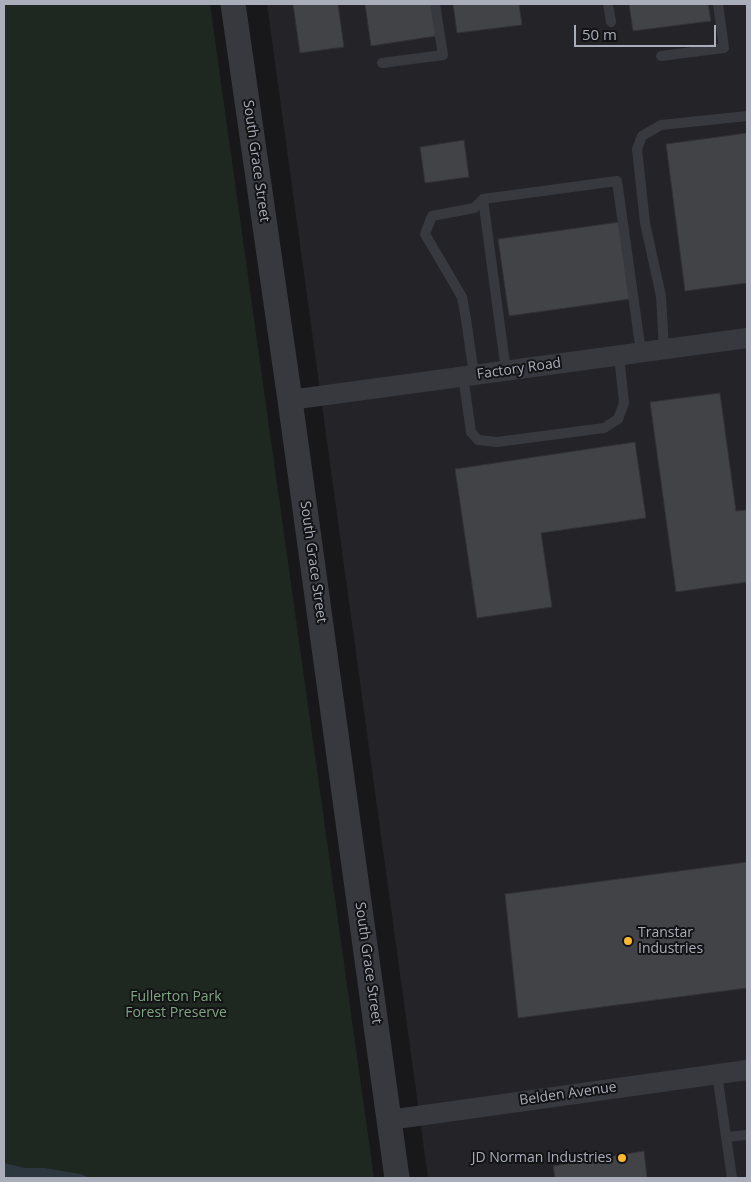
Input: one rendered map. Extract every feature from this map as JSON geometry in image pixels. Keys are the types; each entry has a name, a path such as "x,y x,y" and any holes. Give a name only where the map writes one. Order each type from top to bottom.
{"street":[{"name":"South Grace Street","path":"233,4 290,400 397,1178"},
{"name":"Factory Road","path":"290,400 747,338"},
{"name":"Belden Avenue","path":"389,1120 747,1070"}],"lane":[{"path":"382,63 442,55 435,4"},
{"path":"608,4 611,22"},
{"path":"661,56 724,48 718,4"},
{"path":"664,349 661,296 645,223 636,150 642,136 661,125 747,116"},
{"path":"619,355 624,403 618,419 604,428 497,442 478,440 471,432 466,319 462,297 425,234 432,216 474,208 482,200 617,181 641,352"},
{"path":"482,200 506,371"},
{"path":"717,1074 732,1178"},
{"path":"726,1138 747,1135"}],"shaded area":[{"path":"267,4 747,4 747,1178 428,1178"},
{"path":"4,1163 25,1168 45,1168 80,1174 90,1178 4,1178"}],"green space":[{"name":"Fullerton Park Forest Preserve","path":"4,4 210,4 374,1178 4,1178"}],"building":[{"path":"293,4 338,4 344,47 300,53"},
{"path":"365,4 432,4 436,36 371,46"},
{"path":"453,4 519,4 522,25 457,33"},
{"path":"629,4 708,4 711,21 633,31"},
{"path":"747,133 747,283 685,291 666,144"},
{"path":"464,140 469,177 425,183 420,147"},
{"path":"620,222 630,299 509,316 498,239"},
{"path":"720,393 736,511 747,510 747,582 676,592 650,402"},
{"path":"635,442 646,518 541,533 552,607 477,618 455,469"},
{"name":"Transtar Industries","path":"747,862 747,988 518,1018 505,894"},
{"name":"JD Norman Industries","path":"644,1151 647,1178 555,1178 553,1166"}],"place":[{"name":"Transtar Industries","path":"628,941"},
{"name":"JD Norman Industries","path":"622,1158"}]}
